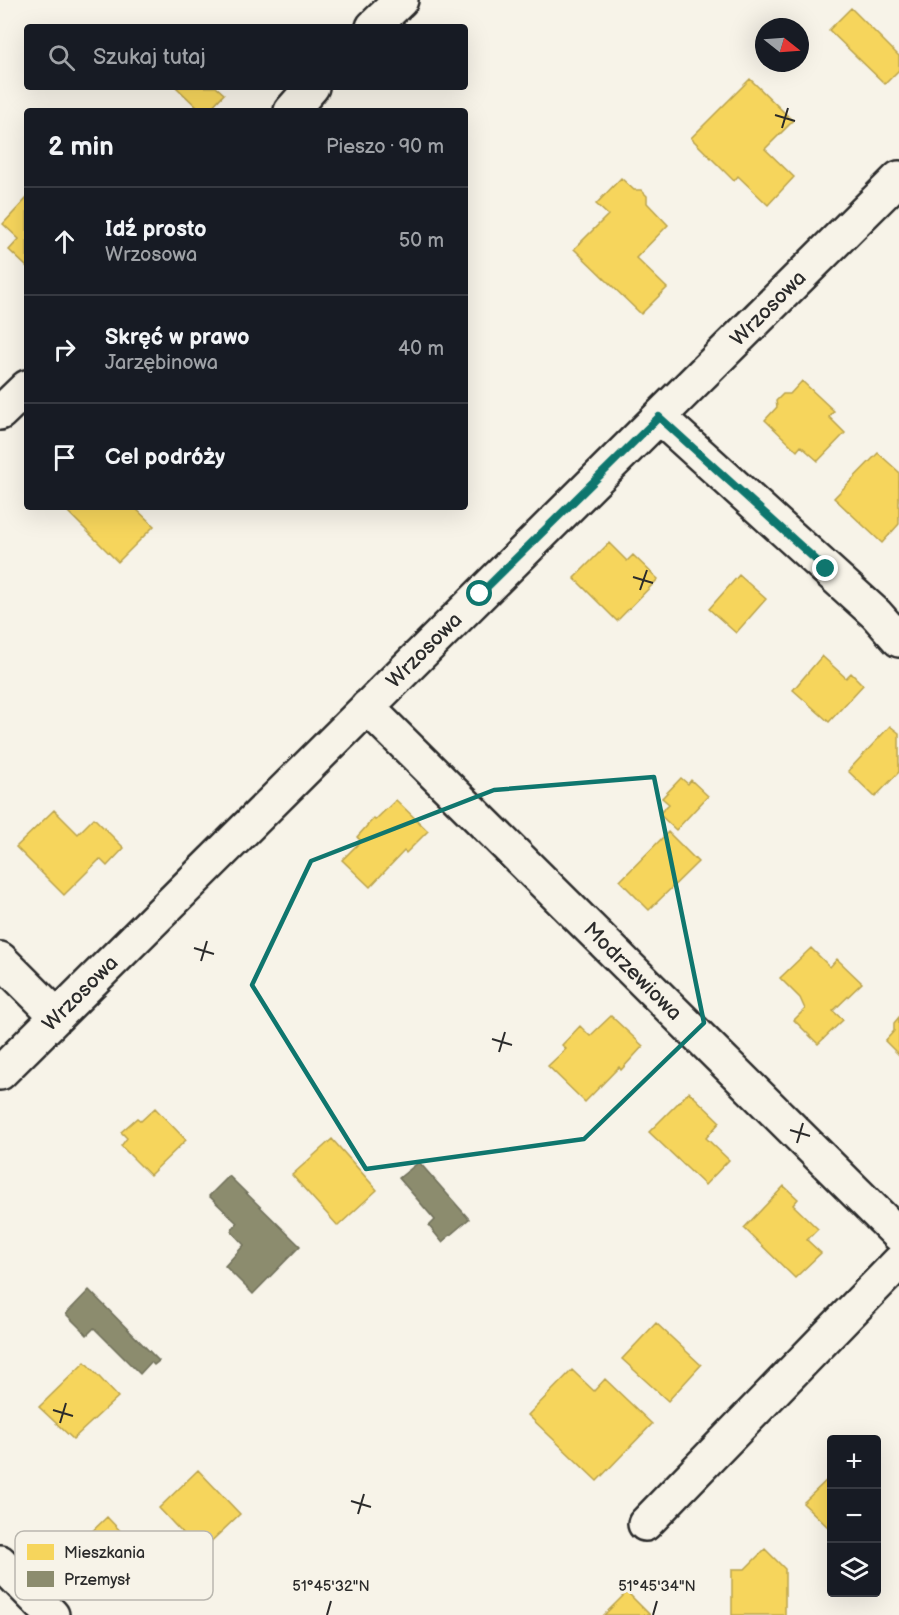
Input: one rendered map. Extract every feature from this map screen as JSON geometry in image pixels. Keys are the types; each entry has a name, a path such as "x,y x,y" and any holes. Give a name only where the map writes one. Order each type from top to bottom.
{"street":[{"path":"377,24 401,0"},
{"path":"294,108 309,90"},
{"name":"Wrzosowa","path":"0,1072 899,178"},
{"path":"0,413 24,390"},
{"path":"659,417 876,614 899,640"},
{"name":"Modrzewiowa","path":"367,707 899,1235"},
{"path":"0,958 57,1016"},
{"path":"645,1524 899,1262"},
{"path":"0,1562 15,1577"},
{"path":"37,1600 52,1615"}],"highlighted area":[{"path":"654,777 704,1023 584,1139 366,1169 252,985 311,861 494,790"}],"building: Mieszkania":[{"path":"851,8 899,56 899,70 885,84 829,30"},
{"path":"750,79 793,121 765,149 794,177 768,205 738,176 734,181 691,138"},
{"path":"179,90 219,90 224,94 211,108 198,108"},
{"path":"621,178 634,190 641,190 647,196 647,203 668,225 636,258 667,288 641,314 574,249 608,215 596,204"},
{"path":"24,201 24,264 9,250 19,239 3,224"},
{"path":"802,381 834,411 829,417 845,433 818,461 801,446 797,451 765,420 777,407 776,401 783,394 790,394"},
{"path":"878,453 899,472 899,524 882,543 834,498"},
{"path":"66,510 137,510 154,526 118,562"},
{"path":"609,543 627,561 633,555 658,579 617,621 574,578"},
{"path":"739,575 766,599 736,633 709,609"},
{"path":"822,656 846,678 851,673 863,685 829,722 793,690"},
{"path":"890,726 899,733 899,772 875,797 848,771"},
{"path":"681,778 688,784 691,780 708,796 676,830 659,814 669,804 662,798"},
{"path":"396,800 428,831 406,853 404,851 370,887 342,860 361,841 357,837 374,818 375,820"},
{"path":"54,810 78,834 94,818 124,848 107,866 100,859 64,895 16,847"},
{"path":"668,832 698,862 649,910 620,881"},
{"path":"811,948 830,967 837,959 862,983 833,1011 843,1020 818,1044 794,1020 805,1009 800,998 780,978"},
{"path":"611,1016 643,1046 621,1070 619,1067 585,1102 548,1066 566,1049 562,1045 580,1026 590,1036"},
{"path":"899,1017 899,1055 885,1041 894,1031 894,1023"},
{"path":"689,1092 720,1122 706,1138 729,1160 705,1185 649,1132"},
{"path":"155,1108 186,1140 150,1175 121,1146 127,1138 121,1132 137,1118 141,1121"},
{"path":"332,1139 377,1190 338,1226 292,1175"},
{"path":"784,1186 798,1199 793,1205 818,1229 807,1240 821,1253 795,1278 744,1228"},
{"path":"656,1323 701,1365 668,1401 622,1359"},
{"path":"85,1362 118,1397 73,1439 39,1407"},
{"path":"572,1370 594,1391 605,1379 652,1424 597,1481 528,1415"},
{"path":"198,1470 240,1514 213,1540 213,1531 180,1531 159,1508"},
{"path":"827,1480 827,1526 803,1503"},
{"path":"107,1517 120,1531 92,1531"},
{"path":"765,1549 785,1569 785,1615 732,1615 732,1569 745,1569"},
{"path":"627,1592 650,1615 604,1615"}],"building: Przemysł":[{"path":"419,1162 469,1219 442,1242 429,1226 435,1220 399,1178"},
{"path":"229,1176 300,1246 253,1294 225,1266 244,1245 231,1231 237,1223 209,1196"},
{"path":"89,1290 159,1361 154,1365 151,1362 140,1374 94,1328 87,1335 66,1314"}],"route":[{"path":"480,594 659,417 826,569"}]}
